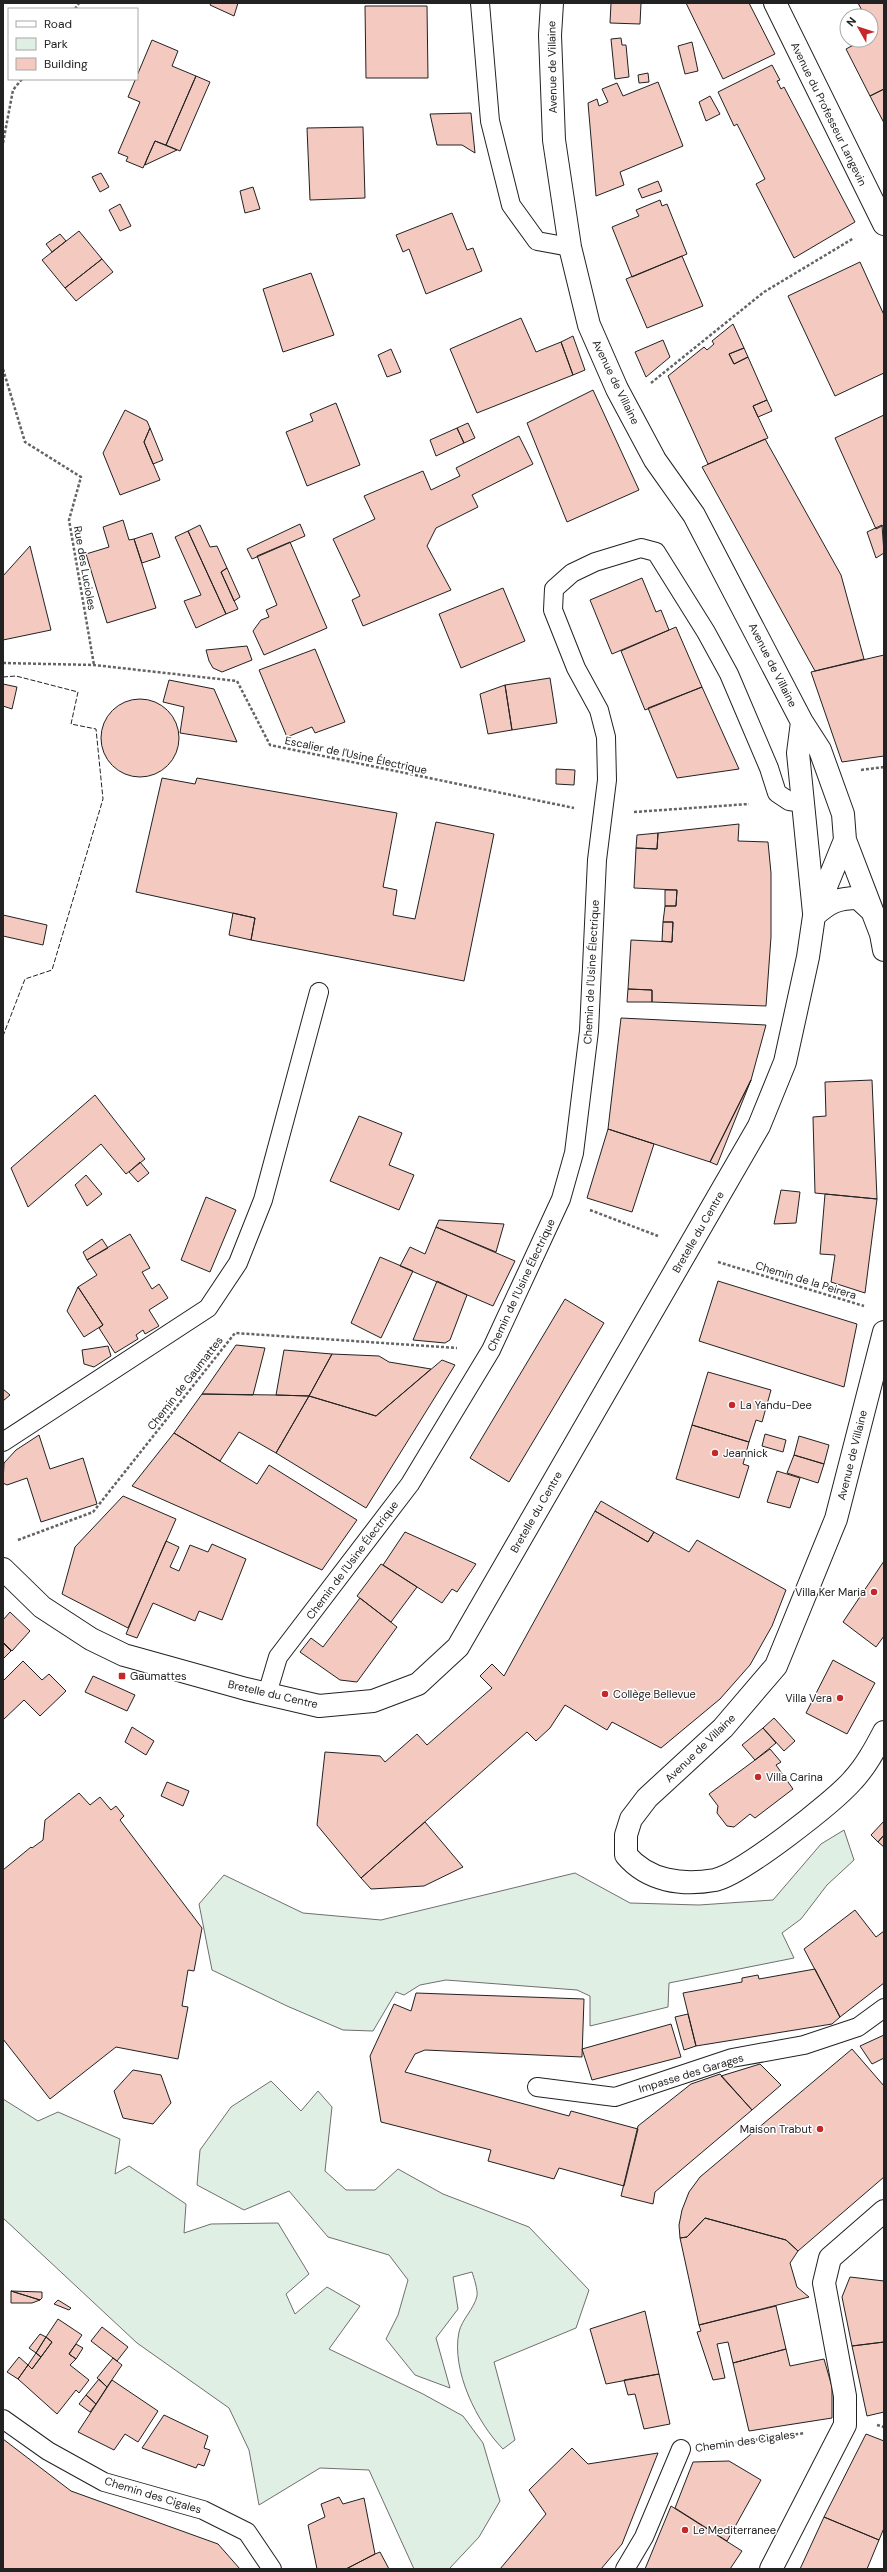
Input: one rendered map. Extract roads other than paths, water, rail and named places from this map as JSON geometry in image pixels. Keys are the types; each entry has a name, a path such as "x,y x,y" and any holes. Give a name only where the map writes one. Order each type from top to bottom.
{"street":[{"name":"Avenue de Villaine","path":"552,3 550,34 554,140 570,247 589,324 617,389 655,460 694,515 802,722 820,750 843,814 845,840 881,934 884,950"},
{"name":"Avenue du Professeur Langevin","path":"775,3 883,223"},
{"path":"802,722 798,753 814,916"},
{"name":"Avenue de Villaine","path":"814,916 845,840"},
{"path":"814,916 828,903 842,898 858,898 872,911"},
{"name":"Bretelle du Centre","path":"3,1569 42,1607 91,1639 124,1655 267,1694 319,1706 373,1702 418,1684 458,1647 759,1126 785,1062 808,956 814,916"},
{"name":"Avenue de Villaine","path":"884,1332 836,1519 776,1666 723,1728 647,1798 631,1819 626,1835 626,1855 637,1868 655,1876 682,1883 716,1879 745,1864 812,1818 853,1781 874,1751 884,1732"},
{"path":"771,2569 845,2425 845,2396 824,2283 830,2258 884,2211"}],"lane":[{"path":"480,3 490,121 511,205 537,241 570,247"},
{"name":"Chemin de l'Usine Électrique","path":"267,1694 278,1657 410,1484 491,1350 561,1199 574,1153 590,1031 592,938 597,860 607,780 606,737 599,710 576,668 553,610 554,589 572,573 595,562 642,548 656,552 706,632 729,674 769,768 777,793 789,801 804,803"},
{"path":"3,1442 208,1308 238,1263 263,1200 319,992"},
{"name":"Impasse des Garages","path":"537,2087 615,2097 732,2058 811,2043 858,2027 884,2008"},
{"name":"Chemin des Cigales","path":"3,2419 48,2451 104,2482 203,2510 247,2532 272,2569"},
{"name":"Chemin des Cigales","path":"625,2569 644,2537 681,2449"}],"place":[{"name":"La Yandu-Dee","path":"732,1405"},
{"name":"Jeannick","path":"715,1453"},
{"name":"Villa Ker Maria","path":"874,1592"},
{"name":"Gaumattes","path":"122,1676"},
{"name":"Collège Bellevue","path":"605,1694"},
{"name":"Villa Vera","path":"840,1698"},
{"name":"Villa Carina","path":"758,1777"},
{"name":"Maison Trabut","path":"820,2129"},
{"name":"Le Mediterranee","path":"685,2530"}]}
